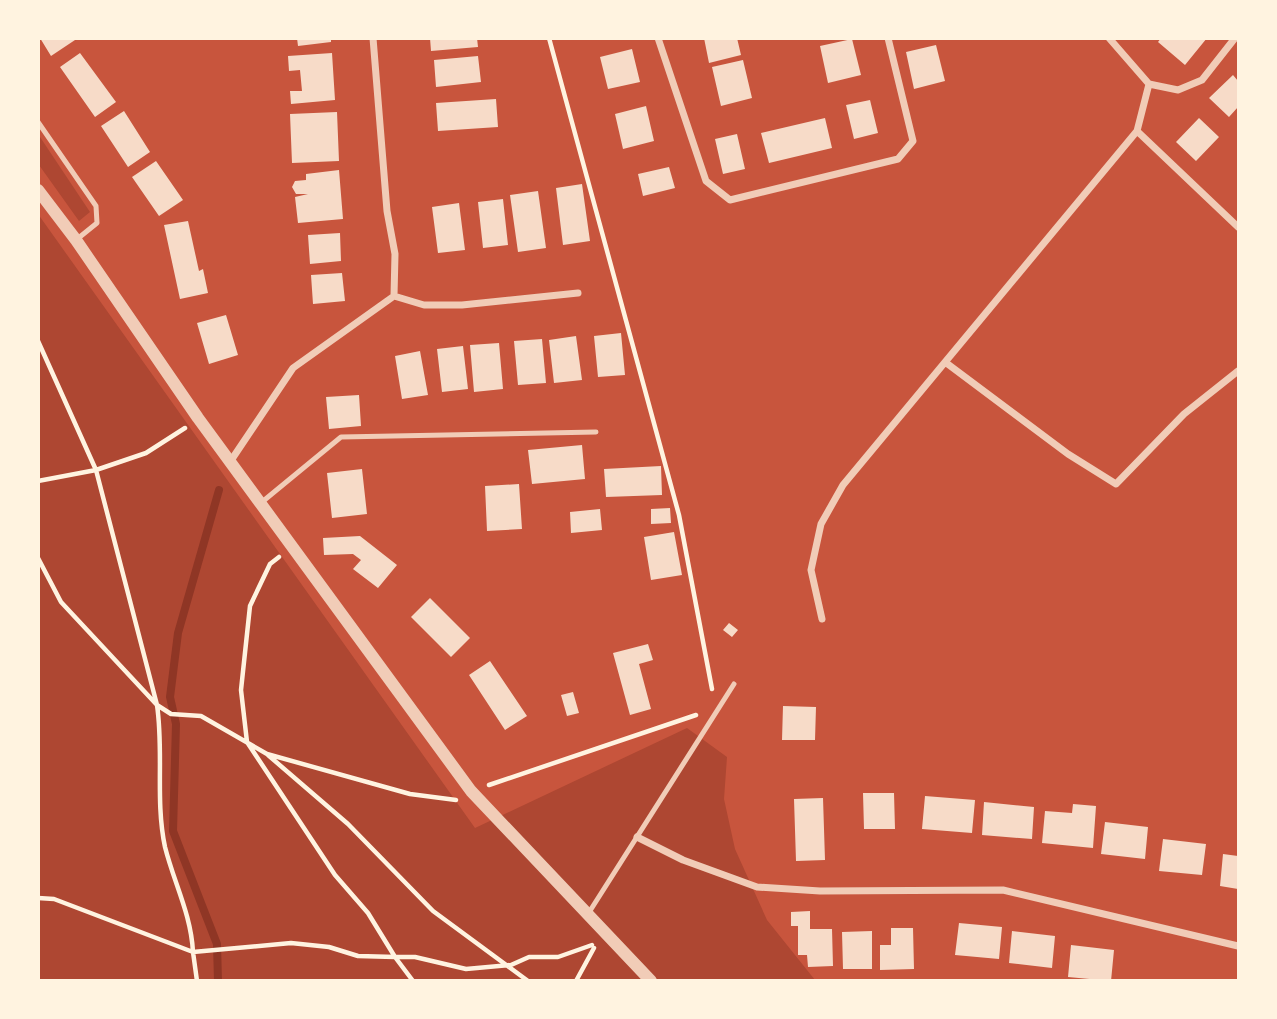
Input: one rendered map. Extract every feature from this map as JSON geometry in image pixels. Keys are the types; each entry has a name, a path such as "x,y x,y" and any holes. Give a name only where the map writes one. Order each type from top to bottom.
{"street":[{"path":"373,38 387,211 396,254 394,296"},
{"path":"658,38 706,181 730,200 898,159 913,141 888,38"},
{"path":"1109,38 1149,84 1178,90 1202,80 1235,38"},
{"path":"822,619 811,569 821,524 843,485 1137,131 1149,84"},
{"path":"1137,131 1238,227"},
{"path":"38,190 76,240 229,462 293,545 471,791 651,981"},
{"path":"394,296 425,305 462,305 578,293"},
{"path":"229,462 293,369 394,296"},
{"path":"945,362 1068,454 1116,484 1184,414 1238,371"},
{"path":"637,837 683,860 757,887 820,891 1003,890 1238,946"}],"lane":[{"path":"38,122 96,206 97,223 76,240"},
{"path":"260,504 341,437 596,432"},
{"path":"588,914 716,708 734,684"}],"path":[{"path":"267,754 410,794 455,801 471,791 716,708 680,515 549,38"},
{"path":"38,341 96,470 157,705 160,727 159,789 165,847 192,926 197,981"},
{"path":"38,481 96,470 146,453 198,418"},
{"path":"293,545 270,564 250,607 241,690 247,742 335,875 368,913 413,981"},
{"path":"38,558 61,602 157,705 171,714 180,712 201,716 267,754 348,824 433,911 511,965 528,981"},
{"path":"38,898 54,899 193,952 210,953 291,943 329,947 358,956 415,957 466,970 511,965 529,957 558,957 597,944"},
{"path":"576,981 597,944 588,914"}],"shaded area":[{"path":"38,134 90,212 79,221 39,165"},
{"path":"38,214 475,828 687,728 727,757 724,799 735,849 767,920 815,980 39,980"}],"building":[{"path":"40,38 74,38 75,40 51,56"},
{"path":"297,38 331,38 331,42 298,46"},
{"path":"430,38 477,38 478,47 431,51"},
{"path":"704,38 737,38 741,55 709,63"},
{"path":"1161,38 1207,38 1185,65 1158,42"},
{"path":"852,39 861,75 828,83 820,46"},
{"path":"936,45 945,81 914,89 906,52"},
{"path":"632,49 640,82 608,89 600,57"},
{"path":"80,53 116,102 95,117 60,67"},
{"path":"332,53 335,100 291,104 290,91 302,91 300,70 289,71 288,56"},
{"path":"478,56 481,82 436,87 434,60"},
{"path":"743,60 752,98 721,106 712,67"},
{"path":"1233,75 1238,81 1238,107 1229,117 1209,98"},
{"path":"496,99 498,127 438,131 436,103"},
{"path":"870,100 878,133 854,139 846,105"},
{"path":"646,106 654,141 623,149 615,114"},
{"path":"124,111 150,152 128,167 101,126"},
{"path":"337,112 339,161 292,163 290,114"},
{"path":"825,118 832,148 769,163 761,133"},
{"path":"1199,118 1219,137 1196,161 1176,142"},
{"path":"737,134 745,169 723,174 715,139"},
{"path":"156,161 183,200 159,216 132,177"},
{"path":"669,167 675,188 643,196 638,174"},
{"path":"339,170 343,219 298,223 295,197 308,194 296,194 292,187 295,181 306,180 306,174"},
{"path":"582,184 590,241 563,245 556,188"},
{"path":"538,191 546,248 518,252 510,195"},
{"path":"503,199 508,245 483,248 478,202"},
{"path":"459,203 465,250 438,253 432,207"},
{"path":"188,221 199,271 203,269 208,293 180,299 164,225"},
{"path":"340,233 341,261 310,264 308,235"},
{"path":"342,273 345,301 313,304 311,275"},
{"path":"226,315 238,355 209,364 197,323"},
{"path":"621,333 625,375 598,377 594,336"},
{"path":"576,336 582,380 554,383 549,340"},
{"path":"542,339 546,383 518,385 514,341"},
{"path":"499,343 503,389 474,392 470,345"},
{"path":"463,346 468,389 442,392 437,349"},
{"path":"420,351 428,395 402,399 395,356"},
{"path":"359,395 361,426 329,429 326,397"},
{"path":"582,445 585,479 532,484 528,450"},
{"path":"661,466 662,495 606,497 604,469"},
{"path":"362,469 367,514 332,518 327,473"},
{"path":"519,484 522,529 487,531 485,486"},
{"path":"670,508 671,523 651,524 651,509"},
{"path":"600,509 602,530 571,533 570,512"},
{"path":"674,532 682,575 651,580 644,537"},
{"path":"360,536 397,565 378,588 353,569 361,560 353,554 324,555 323,538"},
{"path":"430,598 470,638 451,657 411,617"},
{"path":"729,623 738,630 732,637 723,630"},
{"path":"648,644 653,660 639,664 651,709 630,715 613,653"},
{"path":"490,661 527,716 505,730 469,675"},
{"path":"573,692 579,713 567,716 561,695"},
{"path":"783,706 816,707 815,740 782,740"},
{"path":"863,793 894,793 895,829 864,829"},
{"path":"925,796 975,800 972,833 922,829"},
{"path":"823,798 825,860 796,861 794,799"},
{"path":"984,802 1034,807 1032,839 982,835"},
{"path":"1073,804 1096,806 1093,848 1042,843 1045,811 1072,813"},
{"path":"1105,822 1148,827 1145,859 1101,854"},
{"path":"1163,839 1206,844 1202,875 1159,871"},
{"path":"1223,854 1238,856 1238,889 1220,886"},
{"path":"810,911 810,929 832,929 833,966 808,967 807,955 798,955 798,926 791,926 791,912"},
{"path":"959,923 1002,927 999,959 955,955"},
{"path":"891,928 913,928 914,969 880,970 880,945 891,945"},
{"path":"872,931 872,969 843,969 842,932"},
{"path":"1012,931 1055,936 1052,968 1009,963"},
{"path":"1071,945 1114,950 1111,981 1068,977"}],"waterway":[{"path":"218,981 217,944 173,831 176,724 170,697 178,633 219,490"}]}
